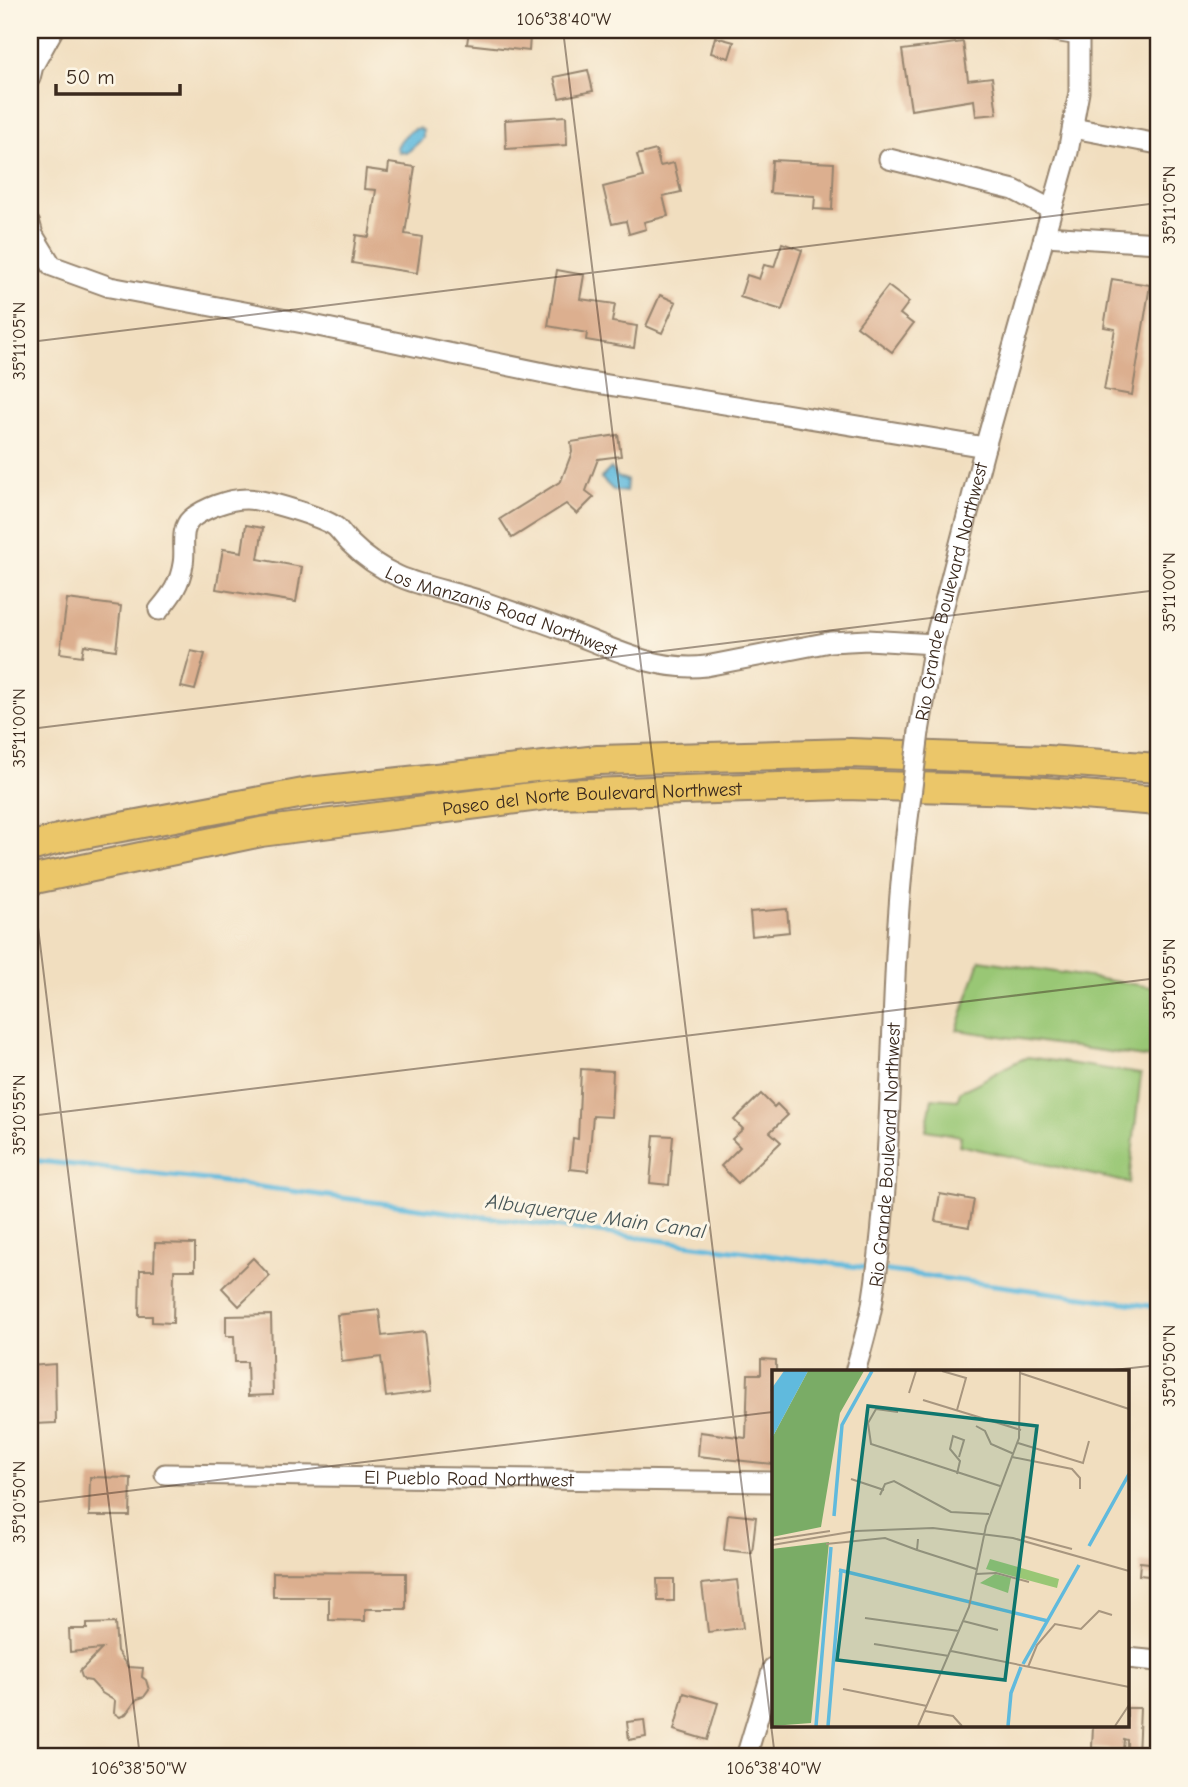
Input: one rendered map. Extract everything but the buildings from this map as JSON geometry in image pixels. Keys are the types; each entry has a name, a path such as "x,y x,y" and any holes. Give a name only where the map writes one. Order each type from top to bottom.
{"highway":[{"name":"Paseo del Norte Boulevard Northwest","path":"30,847 62,838 309,792 598,760 850,753 1048,760 1158,768"},
{"name":"Paseo del Norte Boulevard Northwest","path":"30,880 261,832 555,794 845,785 1020,790 1158,801"}],"street":[{"path":"30,78 33,66 53,30"},
{"path":"1048,30 1079,32"},
{"name":"Rio Grande Boulevard Northwest","path":"856,1370 872,1308 876,1270 885,1169 900,900 919,732 934,644 985,447 1069,152 1079,92 1079,32"},
{"path":"1073,128 1158,144"},
{"path":"889,159 1014,190 1052,211"},
{"path":"30,224 52,266 110,287 303,323 578,380 985,447"},
{"path":"1045,236 1158,243"},
{"name":"Los Manzanis Road Northwest","path":"159,610 175,592 184,564 186,525 193,517 208,510 230,501 245,499 322,518 337,528 378,567 401,578 469,597 625,655 669,667 706,666 830,642 868,640 934,644"},
{"name":"El Pueblo Road Northwest","path":"165,1474 772,1482"},
{"path":"1128,1658 1158,1661"},
{"path":"746,1757 772,1671"}],"green space":[{"path":"980,960 1158,988 1158,1059 957,1030"},
{"path":"1028,1057 1141,1074 1129,1183 959,1145 961,1136 926,1130 932,1098 958,1100 960,1091"}],"water":[{"path":"419,128 423,130 423,138 407,153 399,152 397,148 402,138"},
{"path":"611,468 617,477 627,480 626,492 613,490 601,478"}],"waterway":[{"name":"Albuquerque Main Canal","path":"30,1160 216,1181 1158,1307"}]}
